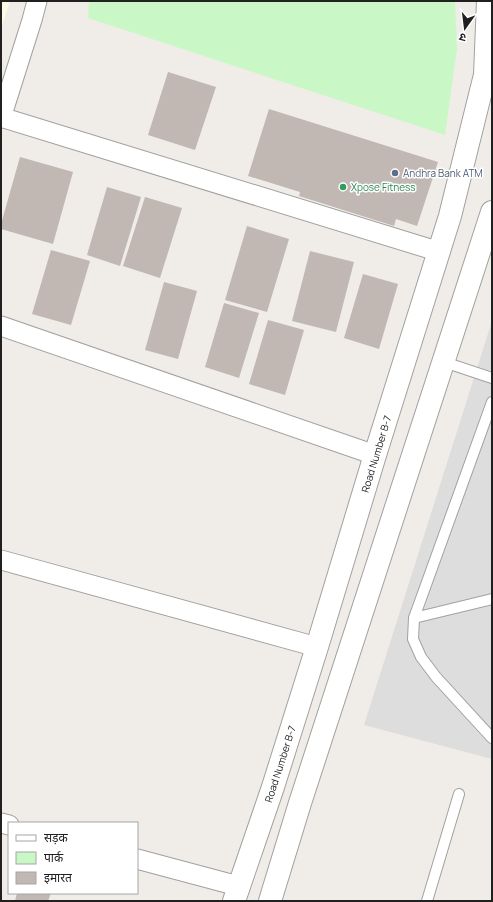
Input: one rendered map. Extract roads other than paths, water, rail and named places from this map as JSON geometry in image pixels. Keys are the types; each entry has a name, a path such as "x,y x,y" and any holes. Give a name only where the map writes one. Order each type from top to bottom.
{"street":[{"path":"37,1 1,118 440,252"},
{"name":"Road Number B-7","path":"236,894 273,787 318,647 376,455 440,252 485,75 488,1"},
{"path":"270,901 300,803 492,212"},
{"path":"1,326 376,455"},
{"path":"1,560 318,647"},
{"path":"138,859 236,894"}],"lane":[{"path":"444,362 492,378"},
{"path":"492,402 414,618 413,639 420,657 436,677 492,738"},
{"path":"414,618 492,599"},
{"path":"427,901 458,794"}],"place":[{"name":"Andhra Bank ATM","path":"395,173"},
{"name":"Xpose Fitness","path":"343,187"}]}
